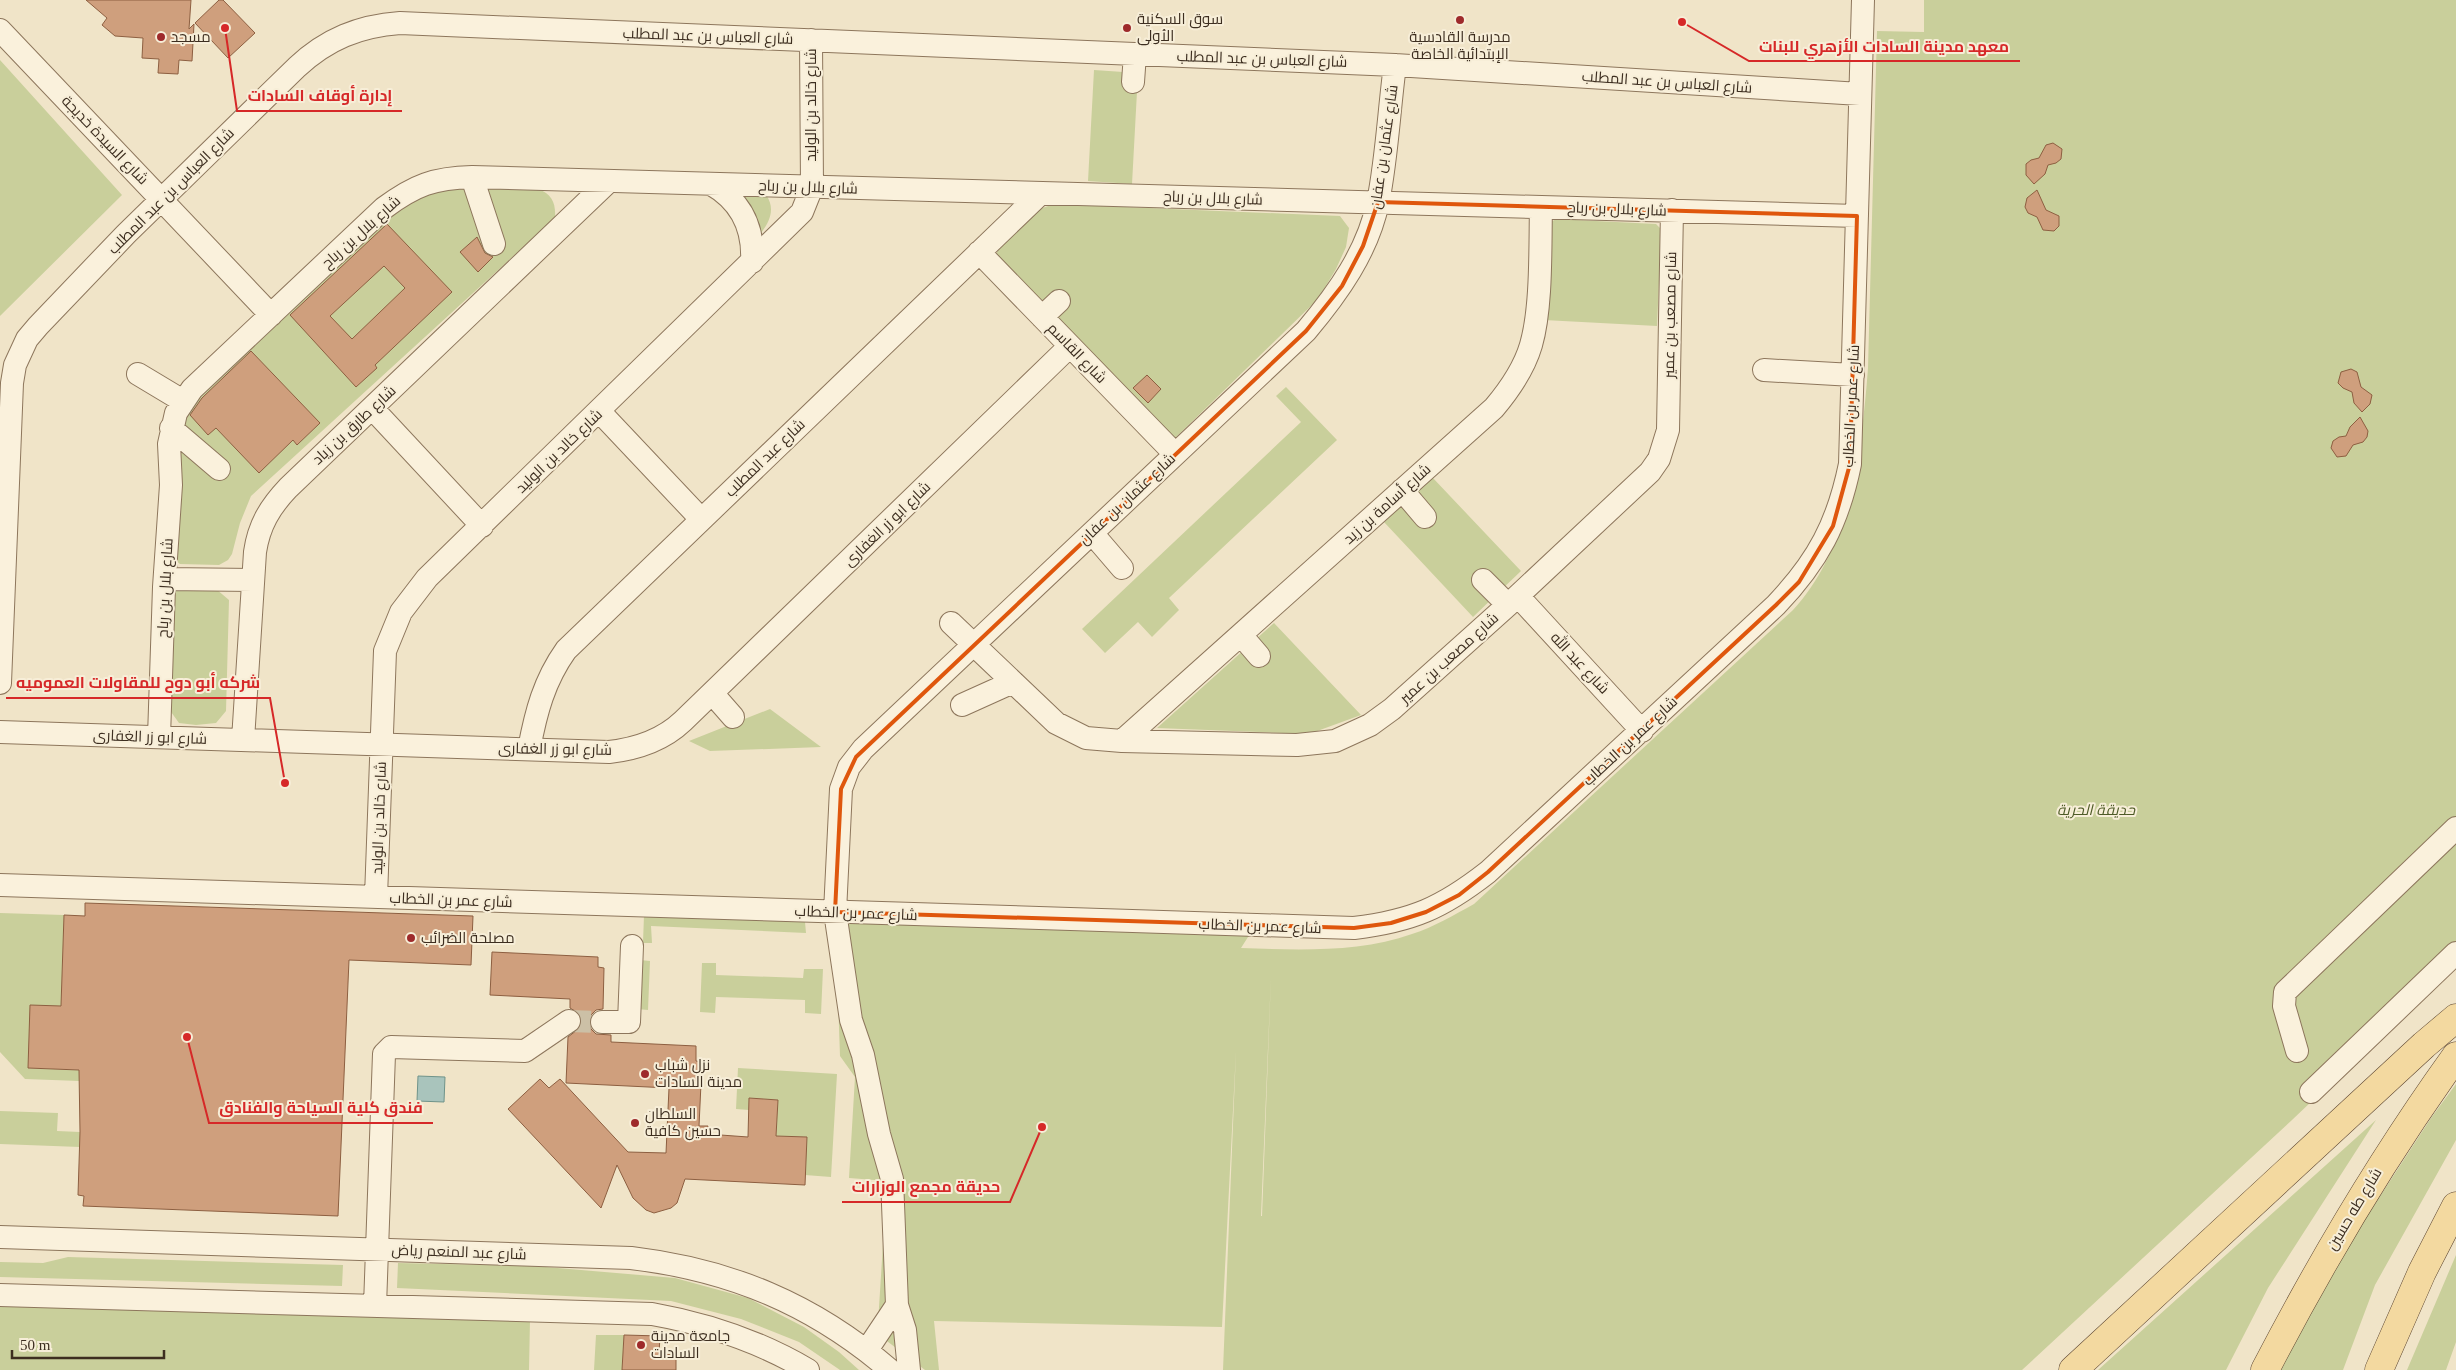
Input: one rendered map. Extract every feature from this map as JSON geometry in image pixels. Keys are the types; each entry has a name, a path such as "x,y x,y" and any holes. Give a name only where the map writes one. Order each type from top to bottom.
{"main road":[{"path":"2073,1370 2424,1045 2456,1018"},
{"name":"شارع طه حسين","path":"2265,1370 2341,1230 2383,1161 2456,1056"},
{"path":"2379,1370 2422,1272 2456,1206"}],"street":[{"name":"شارع عمر بن الخطاب","path":"0,885 1324,928 1354,928 1391,923 1426,912 1466,889 1496,865 1776,605 1799,582 1818,555 1843,496 1850,464 1863,0"},
{"name":"شارع العباس بن عبد المطلب","path":"0,683 12,383 8,365 38,326 161,199 310,55 340,36 359,29 400,23 1395,65 1860,94"},
{"name":"شارع السيدة خديجة","path":"0,30 271,315"},
{"name":"شارع خالد بن الوليد","path":"376,897 385,651 392,631 413,594 802,212 812,187 811,40"},
{"path":"1133,82 1135,54"},
{"name":"شارع عثمان بن عفان","path":"909,1370 905,1330 897,1305 892,1179 879,1134 864,1055 851,1020 835,912 841,789 849,768 863,749 1306,331 1332,300 1363,246 1378,202 1395,65"},
{"path":"472,177 494,244"},
{"name":"شارع بلال بن رباح","path":"159,737 165,579 171,485 169,444 171,428 183,400 192,389 384,208 404,193 435,180 472,177 1857,216"},
{"name":"شارع طارق بن زياد","path":"243,740 257,539 266,515 288,488 609,181"},
{"path":"711,184 732,199 747,220 752,241 752,262"},
{"name":"شارع عبد المطلب","path":"529,749 538,705 545,685 566,650 1041,193"},
{"name":"شارع أسامة بن زيد","path":"1122,741 1494,408 1516,379 1531,344 1535,321 1542,207"},
{"name":"شارع مصعب بن عمير","path":"952,623 1052,719 1066,729 1097,740 1297,745 1335,741 1370,725 1392,709 1513,601 1650,472 1665,445 1668,430 1672,210"},
{"name":"شارع القاسم","path":"979,252 1175,454"},
{"path":"1042,317 1059,302"},
{"name":"شارع ابو زر الغفارى","path":"0,732 609,752 636,747 664,735 678,726 1070,346"},
{"path":"1764,370 1853,375"},
{"path":"138,374 183,400"},
{"path":"372,408 482,526"},
{"path":"599,411 701,519"},
{"path":"171,428 219,469"},
{"path":"1402,490 1425,517"},
{"path":"1092,533 1122,568"},
{"path":"165,579 253,580"},
{"name":"شارع عبد الله","path":"1483,580 1513,601 1642,731"},
{"path":"1241,635 1259,656"},
{"path":"962,705 1013,682"},
{"path":"712,694 733,717"},
{"path":"2297,1051 2284,1006 2285,992 2456,828"},
{"path":"602,1022 629,1022 632,946"},
{"path":"2312,1092 2456,953"},
{"path":"375,1306 384,1054 386,1050 391,1047 525,1051 569,1021"},
{"name":"شارع عبد المنعم رياض","path":"0,1236 631,1258 668,1262 723,1276 776,1295 820,1319 867,1350 890,1370"},
{"path":"0,1295 652,1314 718,1329 751,1340 808,1370"},
{"path":"867,1350 897,1305"}],"highlighted area":[{"path":"1378,202 1857,216 1850,464 1833,526 1799,582 1776,605 1488,872 1459,895 1426,912 1391,923 1354,928 835,912 841,789 856,757 1306,331 1342,286 1363,246"}],"green space":[{"name":"حديقة الحرية","path":"1924,0 2456,0 2456,964 2292,1120 2022,1370 1223,1370 1236,1051 1222,1327 934,1321 939,1370 925,1370 875,1332 878,1323 887,1181 849,1178 855,1077 840,1056 835,912 1255,926 1241,948 1327,949 1371,944 1412,934 1428,928 1474,904 1793,610 1812,585 1828,558 1850,496 1857,464 1868,368 1877,31 1924,32","holes":["1271,976 1262,1216 1261,1216"]},
{"path":"0,60 122,195 0,316"},
{"path":"1094,70 1138,73 1132,184 1088,181"},
{"path":"426,186 538,189 550,196 555,208 555,218 251,496 240,523 232,554 228,560 219,565 180,564 175,560 180,402"},
{"path":"731,194 766,195 771,206 770,217 765,228 757,238"},
{"path":"1054,204 1340,216 1349,228 1346,247 1336,269 1318,299 1170,443 996,254 1005,237 1028,213"},
{"path":"1556,219 1656,224 1661,229 1657,326 1544,320 1551,222"},
{"path":"1286,387 1337,440 1169,598 1179,610 1152,637 1138,622 1105,653 1082,629 1301,422 1276,396"},
{"path":"1432,477 1521,571 1473,617 1384,522"},
{"path":"181,587 216,589 229,600 226,711 216,723 196,725 179,723 169,709 172,594"},
{"path":"1274,623 1361,715 1309,734 1157,728"},
{"path":"770,709 821,747 710,751 689,741"},
{"path":"0,913 64,915 61,1006 28,1068 80,1070 80,1081 25,1079 0,1052"},
{"path":"644,915 805,922 806,933 651,926 652,943 643,943"},
{"path":"640,960 650,961 648,1010 637,1009"},
{"path":"702,963 716,963 716,975 803,978 804,969 823,969 821,1014 805,1013 805,1000 716,997 715,1013 700,1012"},
{"path":"738,1068 837,1074 831,1177 805,1175 807,1137 776,1136 778,1100 750,1098 749,1110 736,1109"},
{"path":"2456,1084 2456,1140 2375,1285 2343,1370 2275,1370 2293,1330 2431,1118"},
{"path":"0,1111 58,1113 57,1131 80,1132 80,1147 0,1144"},
{"path":"2376,1120 2268,1288 2226,1370 2098,1370"},
{"path":"2456,1255 2456,1342 2446,1370 2407,1370"},
{"path":"68,1257 343,1265 342,1286 0,1277 0,1262 43,1263"},
{"path":"398,1263 534,1266 675,1278 748,1298 804,1327 839,1352 859,1370 840,1370 799,1342 741,1319 671,1301 397,1288"},
{"path":"0,1305 530,1320 529,1370 0,1370"},
{"path":"596,1335 624,1335 622,1370 594,1370"}],"water":[{"path":"418,1076 445,1077 444,1102 417,1101"}],"building":[{"name":"مسجد","path":"86,0 191,0 189,29 194,24 192,61 179,60 178,74 158,73 159,59 142,58 143,38 115,36 102,25 107,18"},
{"path":"219,0 223,0 255,33 228,58 195,23"},
{"path":"2053,143 2062,149 2061,159 2056,163 2048,165 2045,174 2034,184 2026,175 2026,164 2031,160 2039,158 2046,145"},
{"path":"2037,190 2046,210 2059,216 2059,226 2054,231 2043,230 2037,217 2028,213 2025,207 2027,198"},
{"path":"387,224 452,292 375,365 377,368 356,387 290,315","holes":["384,266 405,288 352,339 330,316"]},
{"path":"477,237 485,253 493,257 478,272 460,252"},
{"path":"251,351 320,423 297,445 293,440 259,473 216,428 208,435 190,415 202,398"},
{"path":"2351,369 2357,372 2361,387 2372,395 2370,404 2362,412 2354,403 2352,392 2343,388 2338,383 2341,372"},
{"path":"1147,375 1161,389 1148,403 1133,388"},
{"path":"2360,417 2368,431 2367,437 2363,442 2353,445 2346,456 2337,457 2331,448 2333,441 2339,437 2346,436 2350,427"},
{"path":"85,903 473,916 471,965 349,960 338,1216 83,1206 84,1196 78,1195 79,1070 28,1068 30,1005 61,1006 64,915 85,916"},
{"name":"نزل شباب مدينة السادات","path":"492,952 598,957 598,967 604,968 603,1009 596,1010 591,1015 589,1022 591,1029 596,1034 611,1035 611,1042 696,1046 696,1061 702,1062 699,1126 708,1126 707,1134 748,1137 749,1098 778,1100 776,1136 807,1137 805,1185 685,1179 677,1203 671,1208 654,1213 646,1210 633,1198 617,1165 601,1208 508,1109 540,1079 549,1088 560,1079 628,1152 666,1153 669,1088 566,1083 568,1037 581,1027 580,1014 570,1008 570,999 490,995"},
{"name":"جامعة مدينة السادات","path":"624,1335 660,1336 659,1354 676,1355 676,1370 622,1370"}],"tunnel":[{"path":"569,1021 602,1022"}],"place":[{"name":"مدرسة القادسية الإبتدائية الخاصة","path":"1460,20"},
{"name":"معهد مدينة السادات الأزهري للبنات","path":"1682,22"},
{"name":"إدارة أوقاف السادات","path":"225,28"},
{"name":"سوق السكنية الأولى","path":"1127,28"},
{"name":"مسجد","path":"161,37"},
{"name":"شركه أبو دوح للمقاولات العموميه","path":"285,783"},
{"name":"مصلحة الضرائب","path":"411,938"},
{"name":"فندق كلية السياحة والفنادق","path":"187,1037"},
{"name":"نزل شباب مدينة السادات","path":"645,1074"},
{"name":"السلطان حسين كافية","path":"635,1123"},
{"name":"حديقة مجمع الوزارات","path":"1042,1127"},
{"name":"جامعة مدينة السادات","path":"641,1345"}]}
